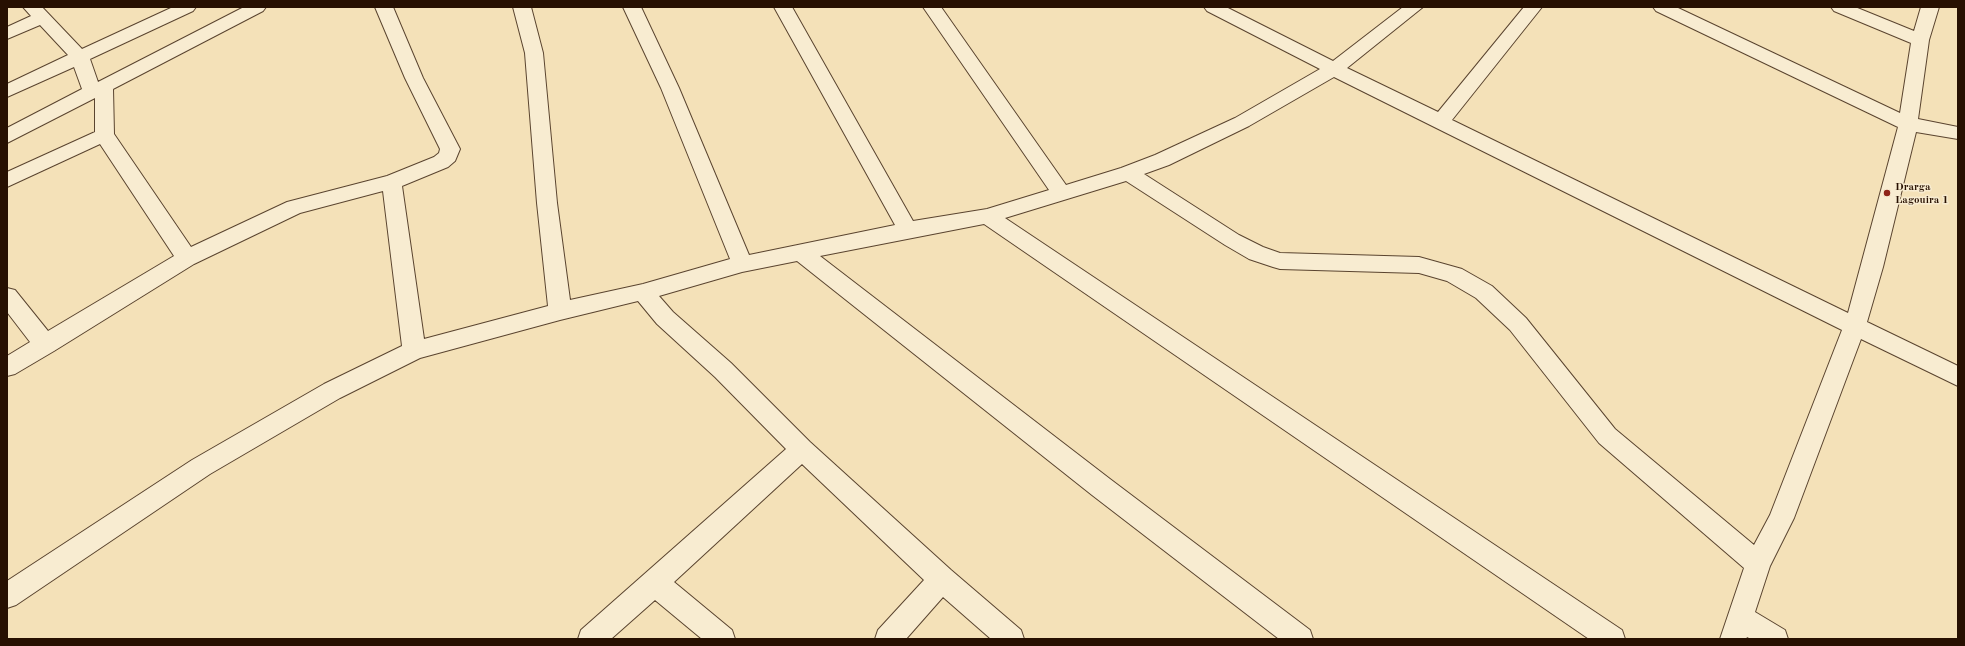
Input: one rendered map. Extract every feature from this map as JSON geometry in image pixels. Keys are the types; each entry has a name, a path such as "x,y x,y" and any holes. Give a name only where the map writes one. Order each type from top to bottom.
{"street":[{"path":"7,91 187,7"},
{"path":"7,136 257,7"},
{"path":"7,367 46,345 187,258 294,207 392,182 441,162 448,156 450,149 414,78 384,7"},
{"path":"522,7 534,53 547,203 560,310"},
{"path":"632,7 670,88 742,264"},
{"path":"783,7 908,230"},
{"path":"932,7 1062,194"},
{"path":"1213,7 1334,69 1958,377"},
{"path":"7,596 200,467 332,391 414,351 560,310 643,292 742,264 802,253 908,230 987,216 1128,173 1162,160 1242,122 1334,69 1414,7"},
{"path":"1441,122 1533,7"},
{"path":"1662,7 1908,124 1958,132"},
{"path":"1840,7 1920,40"},
{"path":"1776,639 1736,628 1758,564 1781,518 1855,326 1872,267 1908,124 1920,40 1930,7"},
{"path":"7,34 36,12 80,57 98,89 104,135 187,258"},
{"path":"7,180 104,135"},
{"path":"1128,173 1256,253 1280,261 1419,265 1454,275 1484,292 1518,324 1607,436 1638,464 1758,564"},
{"path":"392,182 414,351"},
{"path":"987,216 1612,639"},
{"path":"802,253 1101,488 1300,639"},
{"path":"643,292 665,318 723,370 802,449 942,579 1011,639"},
{"path":"7,296 46,345"},
{"path":"591,639 655,583 802,449"},
{"path":"888,639 942,579"},
{"path":"655,583 722,639"}],"place":[{"name":"Drarga Lagouira 1","path":"1887,193"}]}
